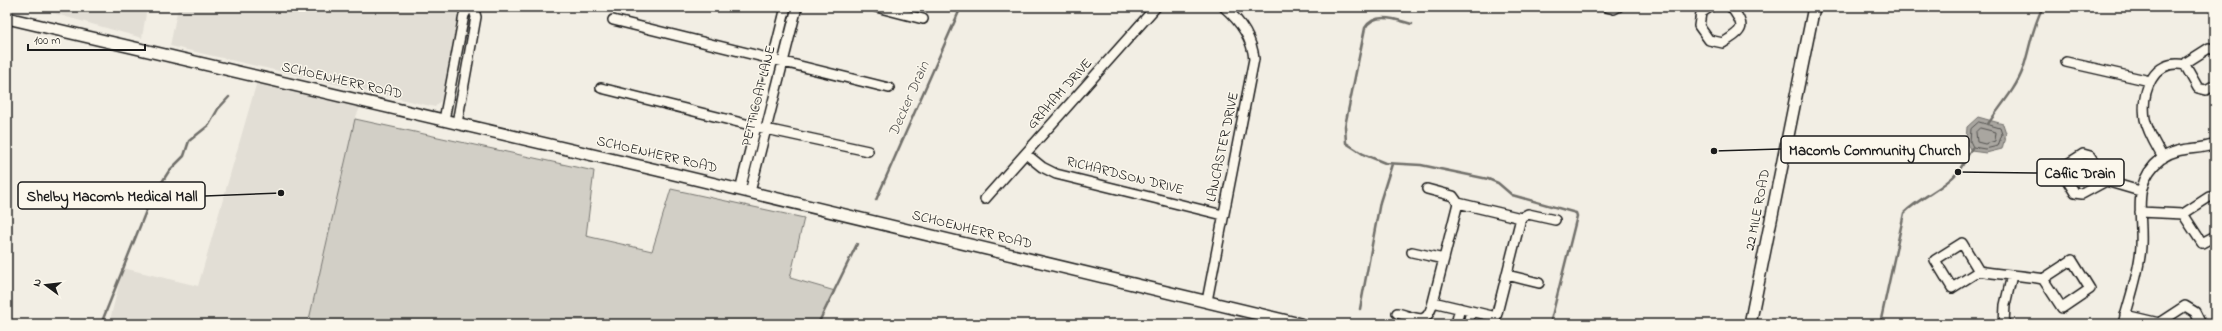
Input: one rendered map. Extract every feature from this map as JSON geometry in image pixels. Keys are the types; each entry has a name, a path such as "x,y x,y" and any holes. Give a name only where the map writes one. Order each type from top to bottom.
{"street":[{"path":"444,120 464,15 469,7"},
{"path":"457,123 476,17 473,7"},
{"name":"PETTICOAT LANE","path":"745,191 756,126 771,59 786,7"},
{"name":"PETTICOAT LANE","path":"745,191 766,129 797,7"},
{"path":"876,7 923,18"},
{"name":"GRAHAM DRIVE","path":"985,199 1156,7"},
{"name":"LANCASTER DRIVE","path":"1207,301 1254,59 1247,34 1224,7"},
{"path":"1606,7 1614,9 1618,7"},
{"path":"1710,7 1701,13 1699,26 1709,40 1716,43 1722,43 1738,34 1742,27 1742,21 1731,7"},
{"name":"22 MILE ROAD","path":"1750,324 1814,7"},
{"name":"SCHOENHERR ROAD","path":"7,18 1207,301 1261,320 1300,324"},
{"path":"613,20 889,88"},
{"path":"2163,158 2150,135 2145,118 2145,103 2150,80 2161,68 2185,65 2186,62 2209,48 2215,50"},
{"path":"2066,62 2150,80"},
{"path":"2185,65 2198,88 2206,90 2215,85"},
{"path":"602,88 766,129 868,151"},
{"path":"2201,324 2195,312 2185,306 2160,324 2124,320 2141,253 2140,191 2150,172 2163,158 2178,150 2215,144"},
{"name":"RICHARDSON DRIVE","path":"1026,154 1042,167 1056,174 1223,215"},
{"path":"2106,181 2082,194 2075,192 2062,172 2064,166 2083,154 2090,156 2106,181 2140,191"},
{"path":"1427,189 1453,196 1458,202 1521,218 1528,214 1555,220"},
{"path":"2140,212 2183,214 2210,197 2215,198"},
{"path":"1397,313 1422,319 1426,318 1430,314 1458,202"},
{"path":"2183,214 2202,243 2215,236"},
{"path":"1433,302 1471,311 1496,321 1521,218"},
{"path":"1979,270 1962,243 1935,260 1952,288 1979,270 2043,279 2072,260 2090,289 2062,308 2043,279"},
{"path":"1412,252 1444,259"},
{"path":"1507,275 1539,283"},
{"path":"2004,324 2005,304 2012,275"},
{"path":"1456,324 1460,308"},
{"path":"1468,324 1471,311"}],"shaded area":[{"path":"31,7 147,7 142,38"},
{"path":"178,7 461,7 444,97 435,107 170,46"},
{"path":"258,78 363,101 355,119 308,324 109,324 123,268 198,286"},
{"path":"355,119 594,171 586,236 652,251 671,189 804,218 790,278 835,291 818,324 308,324"}],"water":[{"path":"1978,117 2003,124 2006,133 2002,149 1986,153 1971,151 1966,142 1967,127"}],"waterway":[{"name":"Decker Drain","path":"876,200 961,7"},
{"path":"1988,124 2020,76 2036,22 2043,7"},
{"path":"1412,24 1393,19 1380,18 1369,23 1365,28 1345,126 1346,143 1363,154 1385,163 1421,165 1488,179 1498,183 1512,195 1576,213 1577,216 1550,324"},
{"path":"101,324 150,201 169,171 184,156 189,141 209,125 218,109 229,97"},
{"path":"1880,324 1904,213 1910,207 1951,179 1957,173 1972,148"},
{"path":"1360,309 1380,202 1392,164"},
{"name":"Decker Drain","path":"818,324 857,244"}],"place":[{"name":"Macomb Community Church","path":"1714,151"},
{"name":"Caflic Drain","path":"1958,172"},
{"name":"Shelby Macomb Medical Mall","path":"281,193"}]}
